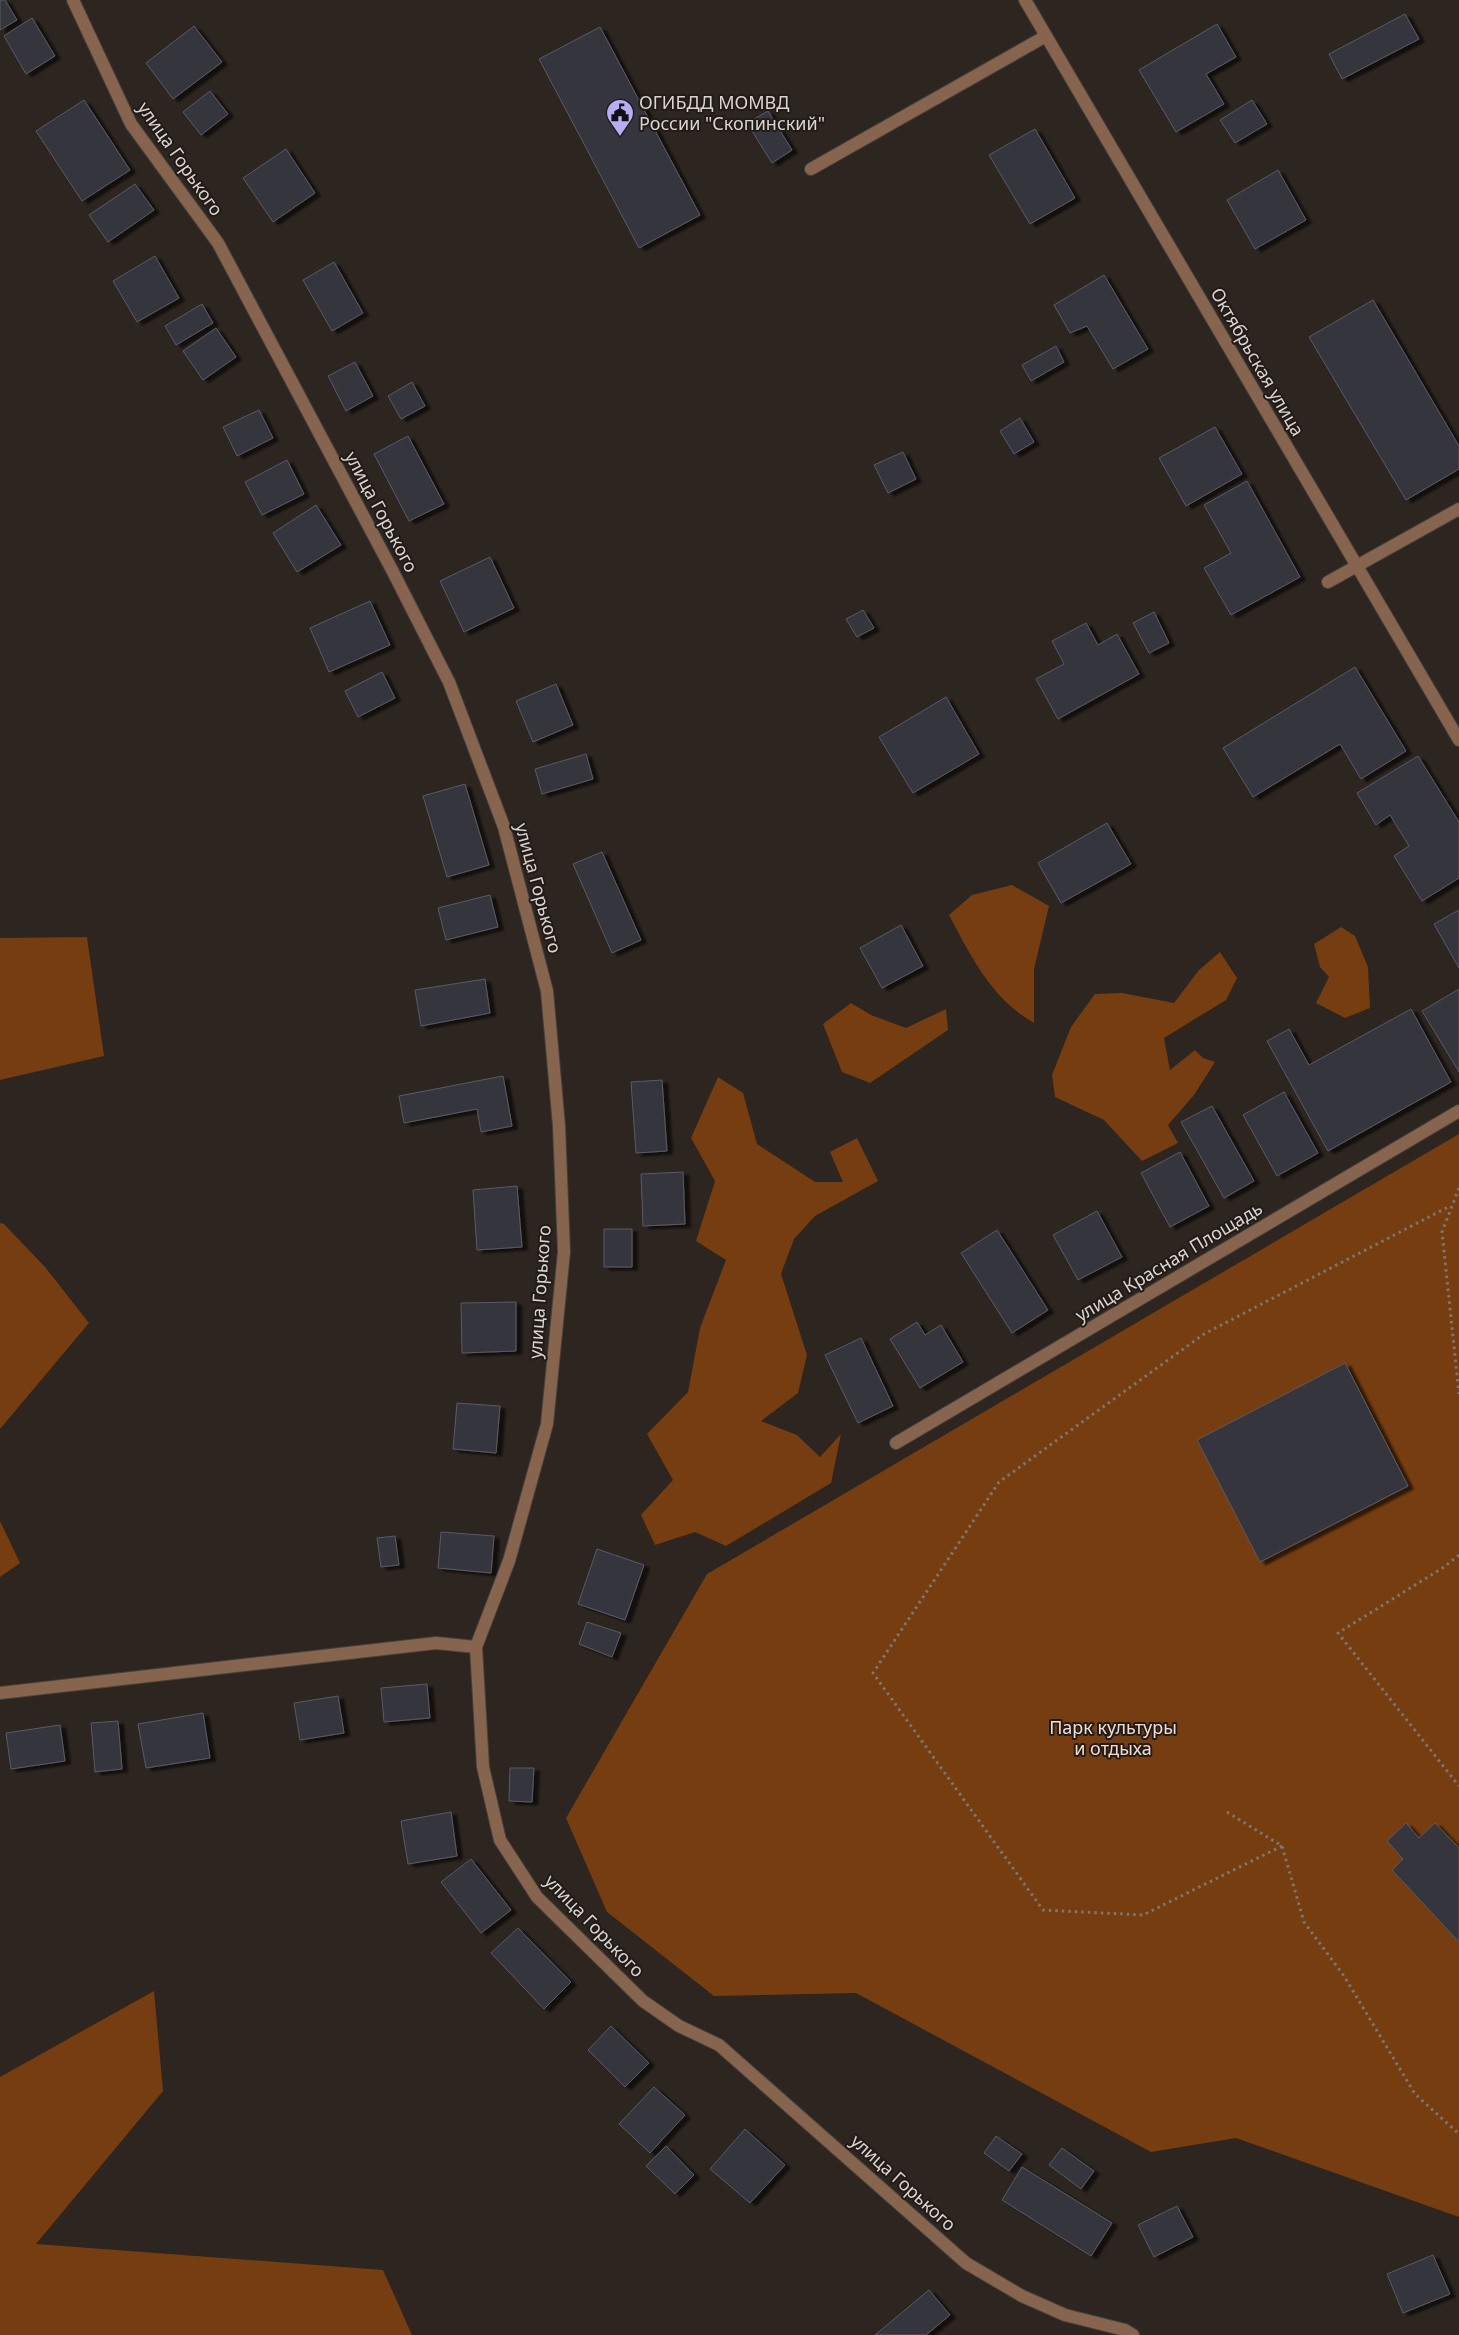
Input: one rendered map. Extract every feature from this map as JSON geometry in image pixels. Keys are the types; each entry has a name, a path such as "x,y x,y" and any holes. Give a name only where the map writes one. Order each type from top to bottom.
{"street":[{"name":"улица Горького","path":"73,0 131,124 218,243 388,561 449,682 504,827 547,992 558,1126 564,1252 547,1424 509,1561 476,1647 483,1767 500,1840 537,1897 643,2001 679,2026 719,2045 966,2263 1022,2296 1065,2314 1125,2330 1133,2335"},
{"name":"Октябрьская улица","path":"1025,0 1459,740"},
{"path":"811,169 1046,36"},
{"path":"1328,582 1459,509"},
{"name":"улица Красная Площадь","path":"896,1443 1459,1111"},
{"path":"0,1693 436,1643 476,1647"}],"path":[{"path":"1459,1188 1450,1206 1442,1232 1459,1394"},
{"path":"1282,1846 1143,1915 1043,1910 873,1673 999,1482 1204,1334 1450,1206"},
{"path":"1459,1555 1444,1567 1338,1633 1459,1786"},
{"path":"1227,1812 1282,1846 1304,1922 1344,1976 1415,2094 1459,2134"}],"green space":[{"path":"1012,885 1049,906 1034,969 1034,1023 1006,1002 994,989 984,976 949,915 972,895"},
{"path":"1341,927 1355,936 1368,967 1370,1008 1345,1018 1316,1003 1329,977 1320,967 1314,944"},
{"path":"87,937 104,1056 0,1080 0,938"},
{"path":"1220,952 1237,978 1226,1000 1164,1038 1170,1070 1195,1050 1203,1058 1215,1062 1194,1095 1168,1125 1178,1143 1142,1161 1104,1120 1055,1097 1052,1075 1071,1027 1095,994 1122,993 1174,1003 1199,970"},
{"path":"851,1003 871,1015 906,1028 946,1009 948,1030 870,1083 842,1072 823,1024"},
{"path":"718,1077 743,1093 757,1144 815,1182 843,1182 830,1152 857,1138 878,1181 815,1216 794,1239 781,1274 807,1355 798,1393 761,1421 797,1435 820,1457 841,1434 831,1483 726,1546 695,1532 655,1545 641,1515 673,1480 647,1434 688,1392 700,1328 726,1260 696,1241 715,1181 691,1138"},
{"name":"Парк культуры и отдыха","path":"1459,1134 1459,2217 1236,2138 1151,2152 856,1993 714,1996 607,1912 566,1818 707,1574"},
{"path":"0,1223 4,1224 45,1267 89,1323 0,1429"},
{"path":"0,1521 20,1563 0,1577"},
{"path":"154,1991 163,2091 36,2244 383,2270 412,2335 0,2335 0,2077"}],"building":[{"path":"0,0 5,0 17,20 0,30"},
{"path":"1405,14 1419,39 1342,79 1329,54"},
{"path":"32,18 55,56 26,74 4,36"},
{"path":"1217,24 1236,57 1206,74 1224,104 1176,132 1139,70"},
{"path":"194,26 222,62 173,99 146,63"},
{"name":"ОГИБДД МОМВД России \"Скопинский\"","path":"600,27 700,215 639,248 539,59"},
{"path":"210,91 228,114 201,135 183,112"},
{"path":"84,100 130,170 82,201 36,131"},
{"path":"1252,100 1267,124 1235,143 1220,120"},
{"path":"768,111 792,150 772,163 747,123"},
{"path":"1035,129 1075,198 1030,224 989,155"},
{"path":"286,149 315,193 273,222 243,178"},
{"path":"1278,170 1306,220 1255,249 1227,200"},
{"path":"135,184 154,210 108,242 89,215"},
{"path":"155,256 179,298 137,322 113,281"},
{"path":"334,262 363,313 332,331 303,280"},
{"path":"1104,275 1148,349 1113,369 1087,326 1070,333 1054,305"},
{"path":"1373,300 1459,446 1459,469 1406,500 1309,337"},
{"path":"202,304 213,323 176,345 165,326"},
{"path":"216,328 236,357 203,380 183,351"},
{"path":"1056,346 1064,362 1031,381 1022,365"},
{"path":"355,362 373,396 346,411 328,376"},
{"path":"412,382 425,406 401,419 388,396"},
{"path":"259,410 273,438 237,456 223,427"},
{"path":"1020,418 1034,442 1014,454 1000,431"},
{"path":"1215,427 1242,474 1186,506 1159,458"},
{"path":"408,436 444,504 409,521 374,454"},
{"path":"903,452 916,479 888,493 874,465"},
{"path":"287,460 304,494 262,515 245,482"},
{"path":"1247,481 1300,577 1231,615 1204,568 1231,553 1204,505"},
{"path":"316,505 341,545 297,572 273,533"},
{"path":"490,557 514,608 464,632 440,581"},
{"path":"370,601 390,645 329,672 310,628"},
{"path":"863,610 874,628 857,637 846,619"},
{"path":"1154,612 1169,643 1149,653 1133,623"},
{"path":"1086,623 1098,645 1117,634 1139,674 1058,719 1036,679 1064,664 1052,641"},
{"path":"1355,667 1406,751 1361,779 1340,744 1253,797 1223,748"},
{"path":"382,672 395,698 358,717 345,691"},
{"path":"556,684 573,725 533,742 516,701"},
{"path":"946,697 979,754 913,793 879,737"},
{"path":"586,754 593,779 542,794 535,769"},
{"path":"1418,756 1459,822 1459,878 1422,901 1394,856 1409,846 1390,815 1376,825 1357,793"},
{"path":"465,784 489,865 447,877 423,796"},
{"path":"1107,823 1131,864 1061,903 1038,863"},
{"path":"602,852 641,940 612,953 573,864"},
{"path":"490,895 498,927 446,940 438,908"},
{"path":"1459,910 1459,968 1434,924"},
{"path":"901,925 923,966 882,988 860,948"},
{"path":"485,979 490,1013 421,1026 415,990"},
{"path":"1459,989 1459,1072 1422,1011"},
{"path":"1411,1009 1451,1082 1328,1151 1267,1041 1289,1029 1309,1065"},
{"path":"503,1076 512,1126 481,1132 477,1109 404,1123 399,1096"},
{"path":"662,1080 667,1151 636,1153 631,1082"},
{"path":"1284,1092 1318,1153 1277,1176 1243,1115"},
{"path":"1212,1106 1254,1181 1224,1198 1181,1122"},
{"path":"1180,1152 1209,1206 1170,1227 1141,1173"},
{"path":"683,1172 685,1224 643,1226 641,1174"},
{"path":"517,1186 522,1247 477,1250 473,1190"},
{"path":"1097,1211 1122,1257 1078,1280 1053,1235"},
{"path":"604,1229 632,1229 632,1267 604,1267"},
{"path":"997,1230 1048,1310 1012,1333 961,1253"},
{"path":"516,1302 516,1351 462,1353 461,1303"},
{"path":"917,1322 925,1335 941,1325 963,1362 920,1388 890,1339"},
{"path":"861,1338 893,1406 858,1423 825,1355"},
{"path":"1345,1363 1408,1486 1260,1562 1197,1440"},
{"path":"457,1403 500,1406 496,1453 453,1449"},
{"path":"441,1532 494,1536 491,1573 438,1568"},
{"path":"395,1536 399,1565 381,1567 377,1538"},
{"path":"597,1549 644,1565 625,1620 578,1604"},
{"path":"587,1622 621,1633 612,1657 579,1644"},
{"path":"427,1684 430,1718 384,1722 381,1688"},
{"path":"338,1696 344,1733 300,1740 294,1703"},
{"path":"203,1713 210,1758 146,1768 138,1724"},
{"path":"118,1721 122,1769 95,1772 91,1723"},
{"path":"60,1725 65,1761 11,1769 6,1733"},
{"path":"510,1768 534,1768 532,1802 509,1801"},
{"path":"451,1812 457,1856 408,1864 401,1821"},
{"path":"1406,1823 1419,1838 1435,1823 1459,1848 1459,1942 1392,1870 1403,1859 1387,1841"},
{"path":"471,1859 511,1910 481,1933 441,1882"},
{"path":"518,1928 571,1982 544,2009 491,1953"},
{"path":"611,2026 649,2063 625,2087 588,2050"},
{"path":"654,2087 685,2115 650,2153 619,2124"},
{"path":"745,2129 785,2165 750,2203 710,2169"},
{"path":"996,2136 1022,2154 1009,2171 984,2153"},
{"path":"666,2146 694,2175 675,2194 646,2166"},
{"path":"1062,2148 1094,2171 1081,2189 1049,2165"},
{"path":"1022,2167 1112,2223 1091,2256 1002,2200"},
{"path":"1177,2206 1193,2237 1154,2257 1138,2225"},
{"path":"1433,2255 1450,2294 1403,2313 1387,2274"},
{"path":"929,2290 950,2315 926,2335 875,2335"}],"place":[{"name":"ОГИБДД МОМВД России \"Скопинский\"","path":"620,137"}]}
